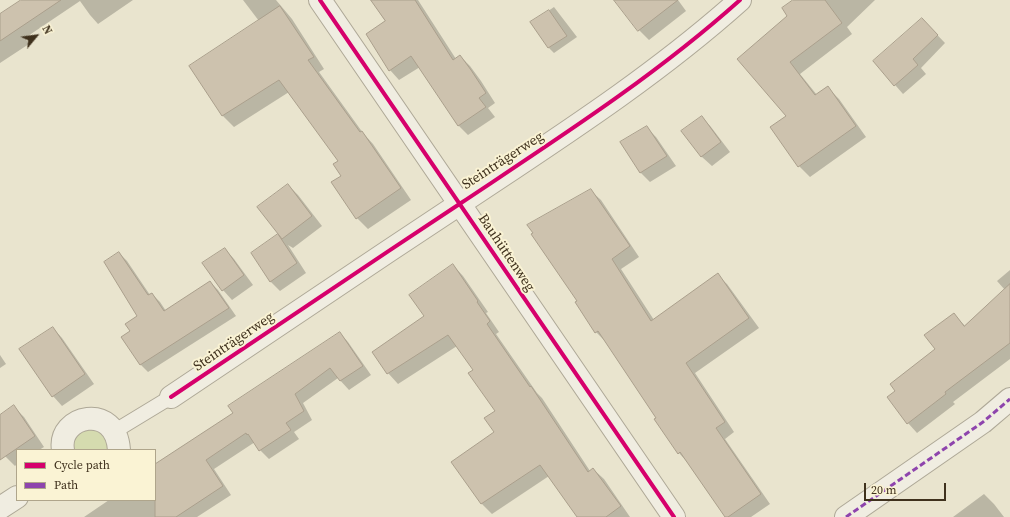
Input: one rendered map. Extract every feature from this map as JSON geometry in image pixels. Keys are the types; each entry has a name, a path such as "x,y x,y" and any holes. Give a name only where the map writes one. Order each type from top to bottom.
{"street":[{"name":"Bauhüttenweg","path":"320,0 674,517"},
{"name":"Steinträgerweg","path":"171,397 587,119 661,65 740,0"},
{"path":"846,517 983,422 1010,399"},
{"name":"Steinträgerweg","path":"63,449 64,438 68,430 74,424 92,418 109,424 117,441"},
{"path":"0,508 16,498"}],"lane":[{"name":"Steinträgerweg","path":"117,441 171,397"}],"green space":[{"path":"93,428 106,436 110,449 71,449 73,440 77,434"}],"building":[{"path":"21,0 61,0 0,41 0,14"},
{"path":"371,0 415,0 453,60 460,55 471,70 486,93 479,98 486,107 458,126 411,56 389,71 366,34 385,21"},
{"path":"614,0 678,0 638,31"},
{"path":"793,0 825,0 842,23 790,62 815,95 828,86 856,126 798,167 770,127 786,116 737,59 787,16 782,8"},
{"path":"280,6 314,57 308,60 360,132 362,131 401,188 356,219 331,182 341,176 333,164 338,161 279,80 222,116 189,66"},
{"path":"549,10 567,36 548,48 530,22"},
{"path":"922,18 938,35 913,59 918,65 894,86 873,61"},
{"path":"702,116 721,142 701,157 681,131"},
{"path":"647,126 667,156 640,173 620,142"},
{"path":"288,184 312,216 282,239 257,207"},
{"path":"591,189 630,246 612,259 651,321 718,273 749,318 686,363 725,422 716,428 761,494 728,517 725,517 680,452 678,454 598,331 595,333 575,302 577,301 531,234 533,233 527,225"},
{"path":"278,234 297,263 270,282 251,253"},
{"path":"225,248 244,275 222,291 202,263"},
{"path":"119,252 148,295 152,293 164,311 210,281 229,308 140,365 121,337 130,331 125,324 137,316 104,262"},
{"path":"453,264 490,321 487,324 530,387 531,386 588,472 593,468 621,506 606,517 577,517 540,465 481,504 451,462 494,432 484,418 495,411 468,373 473,370 448,335 387,374 372,352 424,316 409,295"},
{"path":"1010,284 1010,343 945,392 946,394 907,424 887,397 895,391 890,384 935,349 924,335 954,313 964,326"},
{"path":"53,327 85,374 52,397 19,349"},
{"path":"340,332 363,366 340,381 330,368 295,394 304,411 286,423 291,430 259,451 246,433 206,460 223,486 176,517 155,517 156,463 233,413 228,406"},
{"path":"14,405 35,436 0,460 0,415"}],"marked path":[{"path":"846,517 983,422 1010,399"}],"cycle path":[{"path":"320,0 674,517"},
{"path":"171,397 604,106 674,55 740,0"}]}
